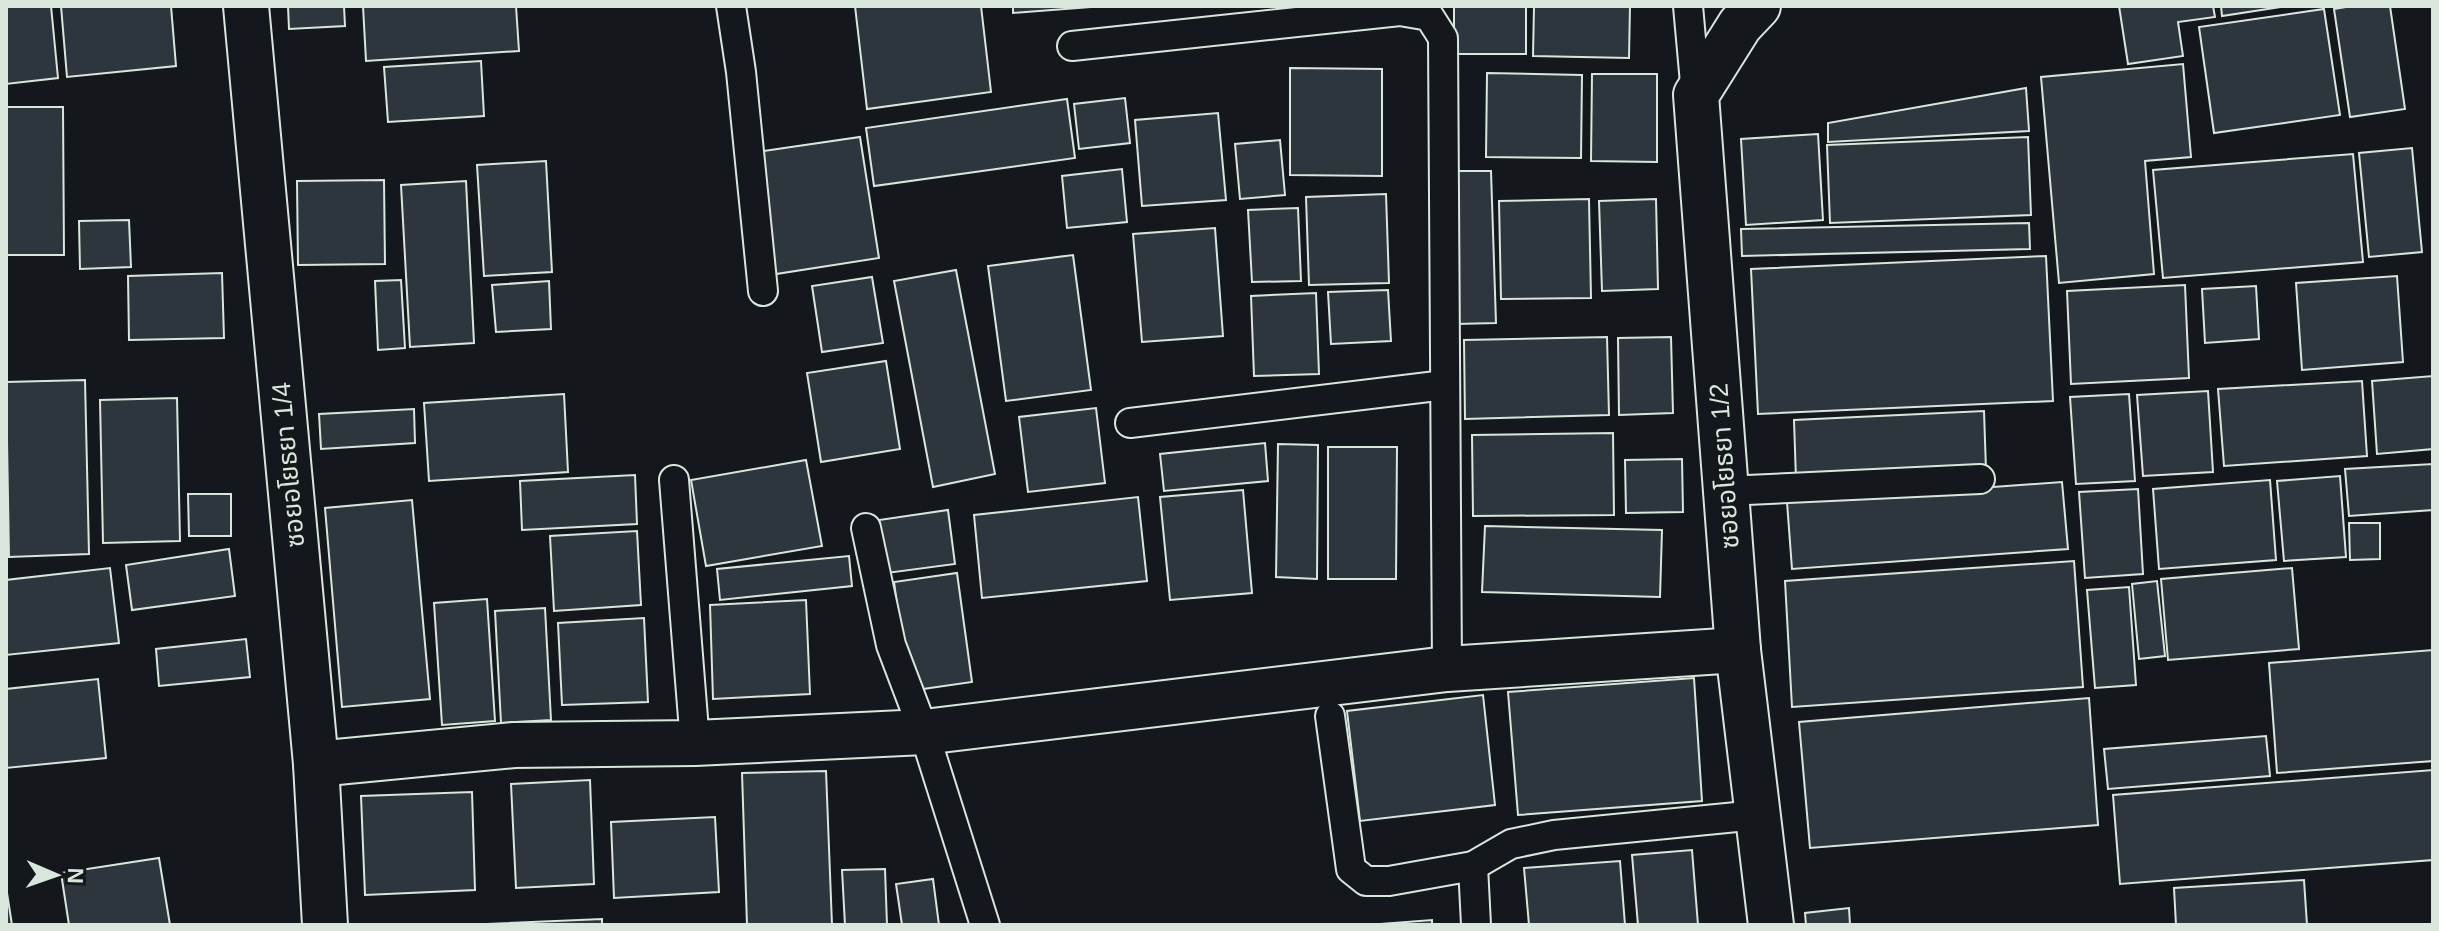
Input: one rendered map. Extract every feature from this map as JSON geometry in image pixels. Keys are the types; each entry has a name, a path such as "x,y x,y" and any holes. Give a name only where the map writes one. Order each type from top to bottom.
{"street":[{"name":"ซอยอโยธยา 1/4","path":"246,6 316,764 325,925"},
{"path":"1696,95 1740,25 1758,6"},
{"name":"ซอยอโยธยา 1/2","path":"1696,95 1738,650 1771,925"},
{"path":"316,764 514,745 695,743 924,732 1447,669 1738,650"}],"lane":[{"path":"731,6 741,72 763,291"},
{"name":"ซอยอโยธยา 1/2","path":"1688,6 1696,95"},
{"path":"1072,46 1400,11 1429,16 1443,38 1447,669"},
{"path":"1130,423 1445,385"},
{"path":"1725,491 1980,479"},
{"path":"674,480 695,743"},
{"path":"866,528 891,645 924,732 985,925"},
{"path":"1330,716 1351,869 1366,881 1389,881 1473,866 1511,844 1554,835 1757,815"},
{"path":"1473,866 1476,925"}],"building":[{"path":"6,6 51,6 58,78 6,84"},
{"path":"61,6 171,6 176,66 67,77"},
{"path":"288,6 344,6 345,26 289,29"},
{"path":"363,6 516,6 519,51 366,61"},
{"path":"855,6 981,6 991,92 867,109"},
{"path":"1013,6 1104,6 1013,13"},
{"path":"1454,6 1526,6 1526,54 1454,54"},
{"path":"1534,6 1630,6 1629,58 1533,56"},
{"path":"2119,6 2213,6 2215,17 2178,22 2183,56 2128,64"},
{"path":"2221,6 2287,6 2222,16"},
{"path":"2390,6 2405,109 2350,117 2334,9"},
{"path":"2324,9 2340,115 2214,133 2199,27"},
{"path":"481,61 484,116 388,122 384,67"},
{"path":"2183,64 2191,157 2145,161 2154,274 2059,283 2041,77"},
{"path":"1290,68 1382,69 1382,176 1290,175"},
{"path":"1487,73 1582,75 1581,158 1486,157"},
{"path":"1592,74 1657,74 1657,162 1591,161"},
{"path":"2026,88 2029,131 1828,142 1828,123"},
{"path":"1125,98 1130,143 1079,149 1074,104"},
{"path":"1067,99 1075,158 874,186 866,128"},
{"path":"6,107 63,107 64,255 6,255"},
{"path":"1218,113 1226,200 1142,206 1135,120"},
{"path":"1818,134 1823,220 1746,225 1741,139"},
{"path":"860,137 879,258 776,274 757,152"},
{"path":"2028,137 2031,215 1830,223 1827,145"},
{"path":"1280,140 1285,195 1240,199 1235,144"},
{"path":"2412,148 2422,252 2369,257 2359,153"},
{"path":"2353,154 2363,262 2163,278 2153,170"},
{"path":"546,161 552,272 484,276 477,165"},
{"path":"1122,169 1127,222 1067,228 1062,176"},
{"path":"1451,171 1491,171 1496,323 1456,324"},
{"path":"384,180 385,264 298,265 297,181"},
{"path":"466,181 474,343 410,347 401,185"},
{"path":"1386,194 1389,283 1309,285 1306,197"},
{"path":"1589,199 1591,298 1501,299 1499,201"},
{"path":"1656,199 1658,289 1602,291 1599,201"},
{"path":"1298,208 1301,281 1252,282 1248,210"},
{"path":"129,220 131,267 80,269 79,221"},
{"path":"2029,223 2030,249 1742,256 1741,229"},
{"path":"1215,228 1223,336 1142,342 1133,234"},
{"path":"1073,255 1091,390 1006,401 988,266"},
{"path":"2046,256 2053,401 1758,414 1751,269"},
{"path":"956,270 995,474 933,487 894,281"},
{"path":"222,273 224,338 129,340 128,276"},
{"path":"2397,276 2403,362 2302,370 2296,283"},
{"path":"872,277 883,343 822,352 812,286"},
{"path":"401,280 405,348 378,350 375,281"},
{"path":"549,281 551,329 496,332 492,285"},
{"path":"2185,285 2189,378 2071,384 2067,291"},
{"path":"2256,286 2259,339 2205,343 2202,289"},
{"path":"1388,290 1391,341 1331,344 1328,292"},
{"path":"1316,293 1319,374 1254,376 1251,296"},
{"path":"1607,337 1609,415 1465,419 1464,340"},
{"path":"1671,337 1673,413 1619,415 1618,338"},
{"path":"886,361 900,449 821,462 807,373"},
{"path":"2433,376 2433,449 2377,454 2372,381"},
{"path":"85,380 89,554 9,557 6,382"},
{"path":"2362,381 2367,456 2224,466 2218,389"},
{"path":"2208,391 2213,472 2143,476 2137,395"},
{"path":"564,394 568,472 429,481 424,403"},
{"path":"2129,394 2135,481 2076,484 2070,397"},
{"path":"177,398 180,541 103,543 100,400"},
{"path":"1096,408 1105,483 1028,492 1019,417"},
{"path":"414,409 415,443 321,449 319,414"},
{"path":"1984,411 1986,470 1796,480 1794,420"},
{"path":"1613,433 1614,515 1473,516 1472,435"},
{"path":"1265,443 1268,481 1164,491 1160,454"},
{"path":"1278,444 1318,445 1317,579 1276,577"},
{"path":"1328,447 1397,447 1396,579 1328,579"},
{"path":"1682,459 1683,512 1626,513 1625,460"},
{"path":"806,460 822,546 706,566 691,480"},
{"path":"2433,464 2433,510 2349,516 2345,469"},
{"path":"635,475 637,524 522,530 520,481"},
{"path":"2340,476 2346,557 2284,561 2277,481"},
{"path":"2270,480 2276,560 2159,569 2153,489"},
{"path":"2062,482 2068,549 1792,569 1787,502"},
{"path":"2138,489 2143,574 2085,578 2079,492"},
{"path":"1243,490 1252,593 1170,600 1160,497"},
{"path":"188,494 231,494 231,536 189,536"},
{"path":"1138,497 1147,581 982,598 974,515"},
{"path":"412,500 430,699 342,707 325,508"},
{"path":"948,510 955,564 887,573 879,520"},
{"path":"2349,523 2380,523 2380,559 2350,560"},
{"path":"1485,526 1662,530 1660,597 1482,592"},
{"path":"637,531 641,605 554,611 550,536"},
{"path":"229,549 235,596 132,610 126,565"},
{"path":"849,556 852,586 720,600 717,569"},
{"path":"2074,561 2083,687 1792,707 1785,581"},
{"path":"110,568 119,643 6,655 6,580"},
{"path":"2292,568 2299,649 2168,660 2161,579"},
{"path":"957,573 972,682 909,691 894,582"},
{"path":"2157,581 2165,656 2139,659 2132,584"},
{"path":"2129,587 2136,685 2095,688 2087,590"},
{"path":"487,599 495,721 442,725 434,603"},
{"path":"806,600 810,694 713,699 710,605"},
{"path":"545,608 551,720 501,723 495,611"},
{"path":"644,618 648,702 562,705 558,623"},
{"path":"246,639 250,677 159,686 156,649"},
{"path":"2433,650 2433,761 2277,773 2269,663"},
{"path":"1694,678 1702,801 1518,815 1508,692"},
{"path":"98,679 106,758 6,768 6,689"},
{"path":"1483,695 1495,805 1360,821 1347,711"},
{"path":"2089,698 2098,825 1810,848 1799,722"},
{"path":"2266,736 2270,776 2108,789 2104,749"},
{"path":"2433,770 2433,860 2120,884 2113,795"},
{"path":"826,771 832,925 747,925 742,773"},
{"path":"590,780 594,884 516,888 511,784"},
{"path":"472,792 475,890 365,895 361,796"},
{"path":"715,817 719,892 614,898 611,822"},
{"path":"1692,850 1698,925 1638,925 1632,855"},
{"path":"159,858 170,925 69,925 61,873"},
{"path":"1620,861 1625,925 1529,925 1524,868"},
{"path":"885,869 887,925 845,925 842,870"},
{"path":"933,879 939,925 902,925 896,884"},
{"path":"2304,880 2307,925 2176,925 2174,888"},
{"path":"7,893 12,925 6,925"},
{"path":"1849,908 1850,925 1806,925 1805,913"},
{"path":"602,919 602,925 488,925 488,924"},
{"path":"1432,920 1432,925 1367,925"}]}
